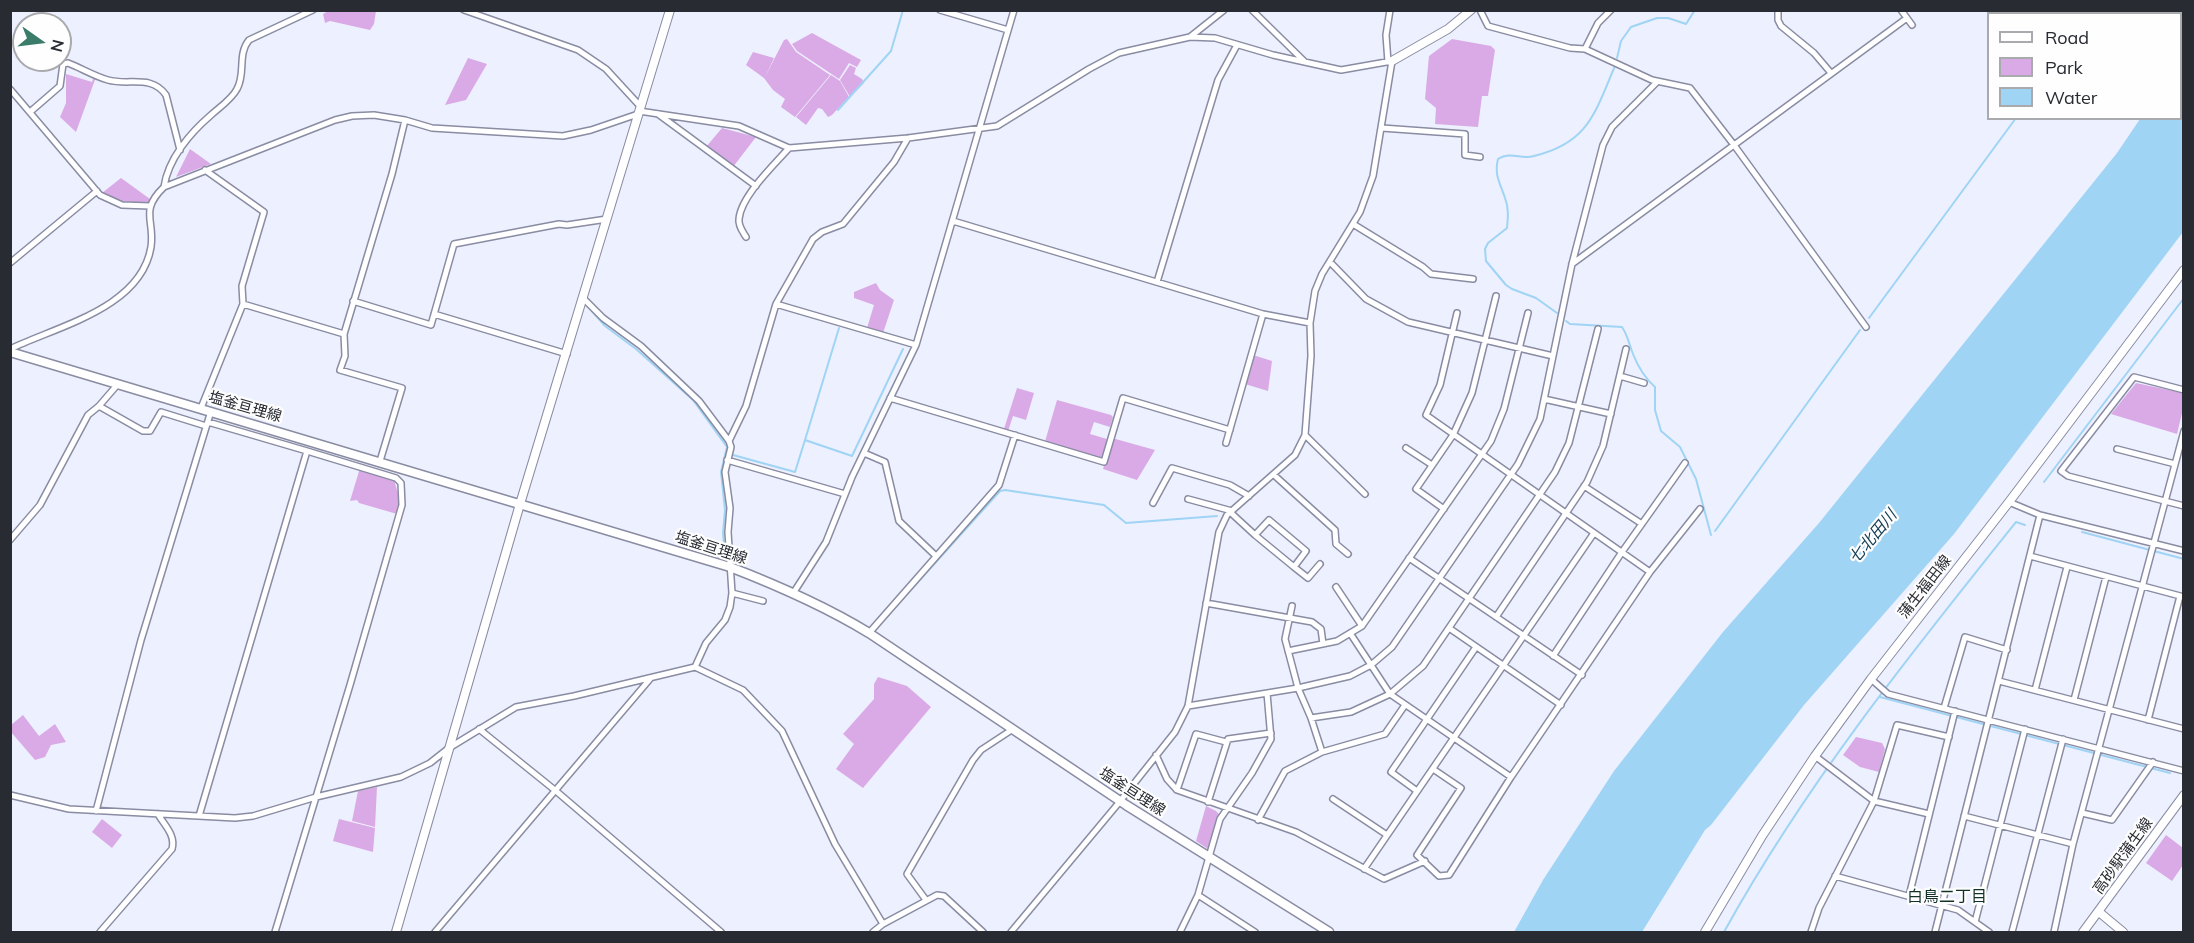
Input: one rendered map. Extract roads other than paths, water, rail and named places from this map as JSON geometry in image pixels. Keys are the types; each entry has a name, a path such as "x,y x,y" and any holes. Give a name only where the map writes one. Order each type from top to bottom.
{"main road":[{"name":"塩釜亘理線","path":"10,350 730,567 795,592 837,613 869,633 1120,801 1329,933"}],"street":[{"path":"164,187 165,177 188,137 237,89 241,77 243,47 249,40 313,10"},
{"path":"464,10 578,50 606,69 639,110"},
{"path":"396,933 520,504 670,10"},
{"path":"940,10 1008,30"},
{"path":"795,592 826,542 845,494 916,345 1014,10"},
{"path":"1190,37 1224,10"},
{"path":"1252,10 1266,21 1305,62"},
{"path":"1011,933 1175,732 1188,706 1219,532 1231,511 1295,455 1305,435 1311,356 1310,323 1315,291 1360,212 1374,176 1390,62 1386,35 1390,10"},
{"path":"10,350 112,303 136,281 144,270 151,247 150,206 164,187 335,120 352,116 374,115 405,120 432,128 563,136 591,130 639,110 739,126 789,148 908,138 998,126 1119,53 1190,37 1215,38 1341,70 1390,62 1448,29 1471,10"},
{"path":"1480,10 1488,26 1570,48 1585,49 1657,82 1690,88 1866,327"},
{"path":"1585,49 1599,23 1611,10"},
{"path":"1778,10 1778,20 1781,26 1814,53 1831,73"},
{"path":"1901,10 1912,25"},
{"path":"1572,264 1907,18"},
{"path":"1157,282 1218,80 1237,45"},
{"path":"30,112 60,86 63,64 68,63 109,81 149,82 166,95 180,150"},
{"path":"1188,706 1298,688 1350,676 1371,665 1392,647 1510,475 1533,435 1540,419 1572,264 1603,146 1612,127 1657,82"},
{"path":"10,89 100,195 122,205 150,206"},
{"path":"657,114 756,186"},
{"path":"380,461 402,388 340,370 345,356 344,334 392,174 405,120"},
{"path":"1382,128 1465,134 1465,154 1480,157"},
{"path":"729,441 746,406 776,304 813,239 822,232 843,224 894,162 908,138"},
{"path":"746,237 738,220 747,198 789,148"},
{"path":"201,408 243,304 242,286 264,212 205,170"},
{"path":"10,263 97,191"},
{"path":"353,301 431,326 454,244 559,224 567,225 607,219"},
{"path":"953,220 1263,314 1310,323"},
{"path":"1353,224 1424,267 1431,274 1473,279"},
{"path":"1330,262 1366,299 1408,322 1553,356"},
{"name":"蒲生福田線","path":"1705,933 1762,836 1815,756 1871,679 2009,502 2184,270"},
{"path":"1444,509 1416,489 1453,435 1472,393 1496,296"},
{"path":"583,298 603,318 641,346 699,401 731,447 724,472 730,508 728,532 732,593 730,607 725,620 706,644 695,667"},
{"path":"243,304 344,334"},
{"path":"776,304 916,345"},
{"path":"1457,313 1440,385 1426,415 1650,572"},
{"path":"1288,651 1336,641 1362,626 1491,441 1504,409 1528,313"},
{"path":"434,314 567,354"},
{"path":"1226,443 1263,314"},
{"path":"1311,718 1351,712 1390,694 1423,666 1555,472 1569,443 1598,329"},
{"path":"1496,617 1584,486 1604,446 1626,350"},
{"path":"1620,376 1644,382"},
{"path":"2184,390 2134,377 2061,471 2068,476 2184,506"},
{"path":"10,540 40,505 88,415 118,384"},
{"path":"891,398 1104,462 1123,398 1230,430"},
{"path":"1544,399 1611,414"},
{"path":"99,406 143,431 150,431 161,412 307,451 396,478 401,483 401,514 275,933"},
{"path":"96,811 141,639 211,411"},
{"path":"2054,933 2073,844 2184,430"},
{"path":"869,633 999,485 1015,435"},
{"path":"1305,435 1365,494"},
{"path":"1406,448 1432,465"},
{"path":"2117,449 2175,464"},
{"path":"199,816 307,451"},
{"path":"864,453 885,462 899,521 936,556"},
{"path":"727,460 845,494"},
{"path":"1554,656 1622,552 1685,463"},
{"path":"1153,503 1172,468 1230,485 1249,496"},
{"path":"1274,475 1335,530 1336,544 1348,554"},
{"path":"1584,486 1642,524"},
{"path":"1188,500 1231,511 1255,535 1308,579 1320,564"},
{"path":"2009,502 2040,515 2152,548 2184,551"},
{"path":"1433,769 1461,788 1417,855 1439,876 1449,875 1510,777 1582,675 1650,572 1700,509"},
{"path":"1935,933 2040,515"},
{"path":"1255,535 1269,520 1306,550 1294,567"},
{"path":"1364,869 1594,533"},
{"path":"2030,556 2182,597 2148,720"},
{"path":"1409,558 1582,675"},
{"path":"2035,690 2067,567"},
{"path":"2074,700 2106,577"},
{"path":"1336,586 1362,626"},
{"path":"732,593 763,601"},
{"path":"1206,603 1312,622 1321,629 1323,644"},
{"path":"1292,606 1285,639 1298,688 1322,752"},
{"path":"1449,628 1561,705"},
{"path":"1350,633 1390,694 1510,777"},
{"path":"1944,708 1965,638 2007,650"},
{"path":"1418,791 1391,772 1476,647"},
{"path":"10,795 69,809 235,818 254,816 401,777 430,763 449,748 516,707 574,696 695,667 743,690 782,731 835,844 883,924"},
{"path":"435,933 651,677"},
{"path":"1871,679 1887,693 1944,708 1954,715 2150,766 2184,771"},
{"path":"1999,681 2184,729"},
{"path":"1180,933 1198,895 1220,819 1252,773 1271,739 1267,693"},
{"path":"1258,820 1285,771 1322,752 1385,734 1405,705"},
{"path":"1909,896 1954,715"},
{"path":"1811,933 1819,908 1875,801 1897,725 1949,737"},
{"path":"479,729 556,791 721,933"},
{"path":"926,900 907,874 973,760 981,750 1013,729"},
{"path":"1208,802 1228,739 1271,733"},
{"path":"1975,922 2024,733"},
{"path":"1178,790 1196,734 1226,742"},
{"path":"2012,933 2062,743"},
{"path":"1156,755 1167,779 1178,790 1296,832 1384,879 1425,861"},
{"path":"1815,756 1875,801 1929,814"},
{"path":"2082,813 2112,820 2150,766"},
{"name":"高砂駅蒲生線","path":"2084,933 2184,795"},
{"path":"1333,799 1387,835"},
{"path":"100,933 172,849 174,841 172,835 158,814"},
{"path":"1964,816 2073,844"},
{"path":"1836,876 1958,910 1989,933"},
{"path":"873,933 883,924 938,895 944,896 983,933"},
{"path":"1198,895 1255,933"},
{"path":"2099,912 2123,933"}],"water":[{"name":"七北田川","path":"2183,52 2183,232 1954,534 1804,705 1705,830 1642,932 1514,932 1543,880 1614,771 1723,632 1819,523 2117,153 2139,120 2182,120"}],"waterway":[{"path":"838,110 891,51 903,10"},
{"path":"1617,58 1621,41 1631,27 1657,18 1668,18 1686,24 1695,10"},
{"path":"1557,313 1536,298 1506,285 1486,261 1485,249 1488,243 1507,228 1508,209 1497,174 1498,159 1507,156 1529,157 1552,150 1579,134 1602,98 1615,66"},
{"path":"1869,318 2015,120"},
{"path":"2044,482 2184,298"},
{"path":"592,311 605,326 636,349 693,400 727,447 721,472 725,510 723,533 725,557"},
{"path":"1566,321 1570,324 1622,327 1640,368 1655,387 1655,410 1661,431 1680,447 1696,479 1711,535"},
{"path":"805,440 839,328"},
{"path":"1715,531 1860,330"},
{"path":"733,455 795,472 805,440 852,456 903,349"},
{"path":"880,624 1000,491 1104,505 1126,523 1217,516"},
{"path":"1724,932 1789,824 1861,721 2016,522 2025,525"},
{"path":"2082,532 2184,559"},
{"path":"1880,697 2170,773"}],"district":[{"name":"白鳥二丁目","path":"1947,897"}]}
